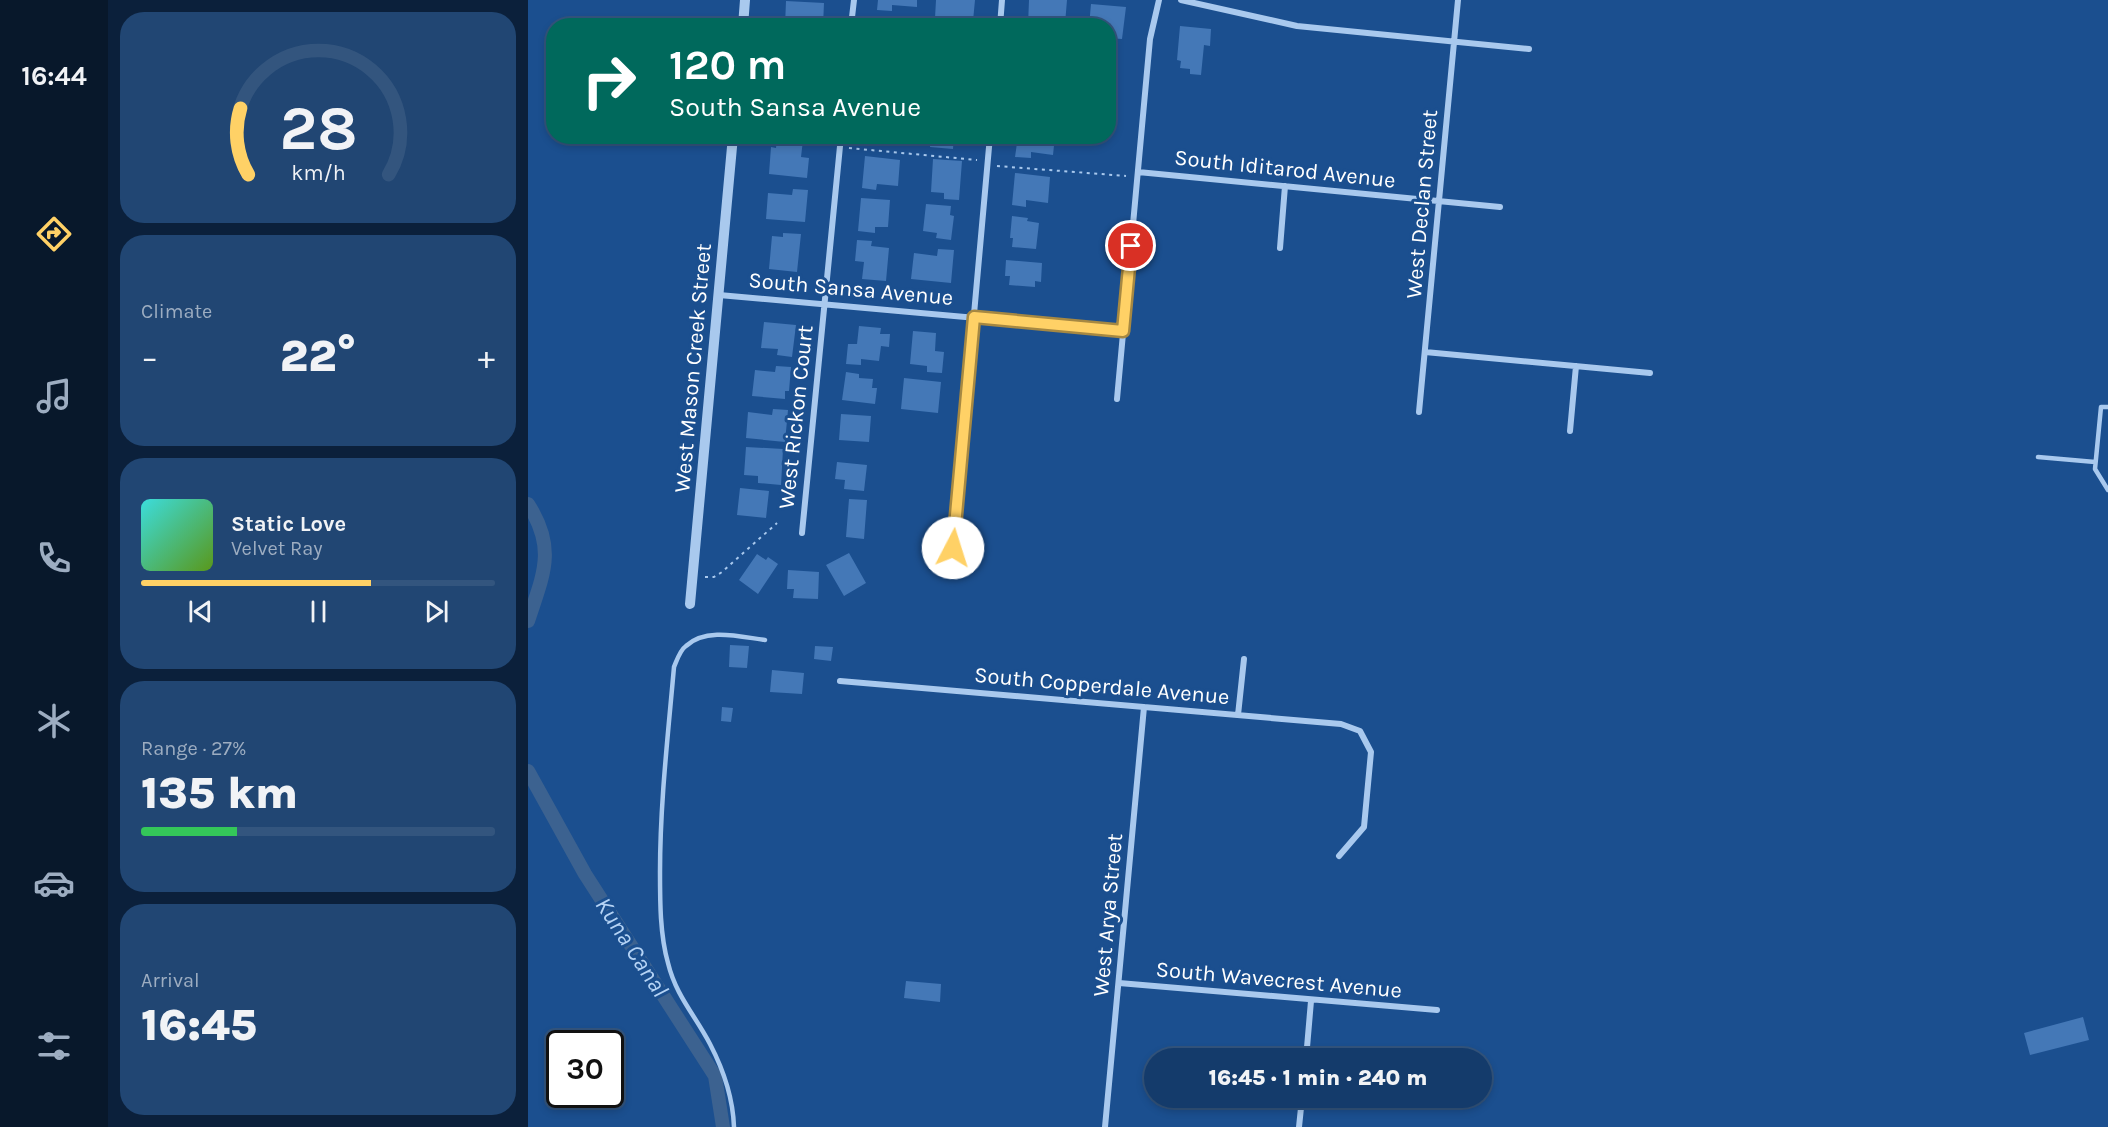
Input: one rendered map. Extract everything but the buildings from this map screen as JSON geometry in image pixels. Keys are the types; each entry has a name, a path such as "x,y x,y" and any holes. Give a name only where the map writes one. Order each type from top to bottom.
{"street":[{"path":"744,18 745,0"},
{"path":"852,18 854,0"},
{"path":"1001,18 1002,0"},
{"path":"1117,399 1150,39 1159,0"},
{"path":"1181,0 1297,26 1529,49"},
{"name":"West Declan Street","path":"1419,412 1458,0"},
{"name":"West Mason Creek Street","path":"690,604 732,144"},
{"name":"West Rickon Court","path":"802,533 840,144"},
{"path":"953,548 989,144"},
{"name":"South Iditarod Avenue","path":"1138,172 1500,207"},
{"path":"1280,248 1285,186"},
{"name":"South Sansa Avenue","path":"719,295 1123,331"},
{"path":"1425,352 1650,373"},
{"path":"1570,431 1576,366"},
{"path":"1238,716 1244,659"},
{"name":"South Copperdale Avenue","path":"840,681 1341,724 1360,731 1371,752 1364,827 1339,856"},
{"name":"West Arya Street","path":"1105,1127 1144,707"},
{"name":"South Wavecrest Avenue","path":"1119,982 1311,1001 1437,1010"},
{"path":"1307,1048 1311,1001"},
{"path":"1299,1127 1301,1108"}],"lane":[{"path":"2108,407 2101,407 2095,470 2108,490"},
{"path":"2038,458 2096,462"},
{"path":"734,1127 724,1074 710,1044 676,989 667,961 660,902 660,831 674,666 685,646 702,636 728,635 765,640"}],"path":[{"path":"705,577 714,577 722,572 777,523"}],"waterway":[{"name":"Kuna Canal","path":"528,504 537,520 545,549 542,576 528,621"},
{"name":"Kuna Canal","path":"528,771 585,874 715,1076 723,1127"}],"route":[{"path":"953,548 974,317 1123,331 1131,246"}]}
